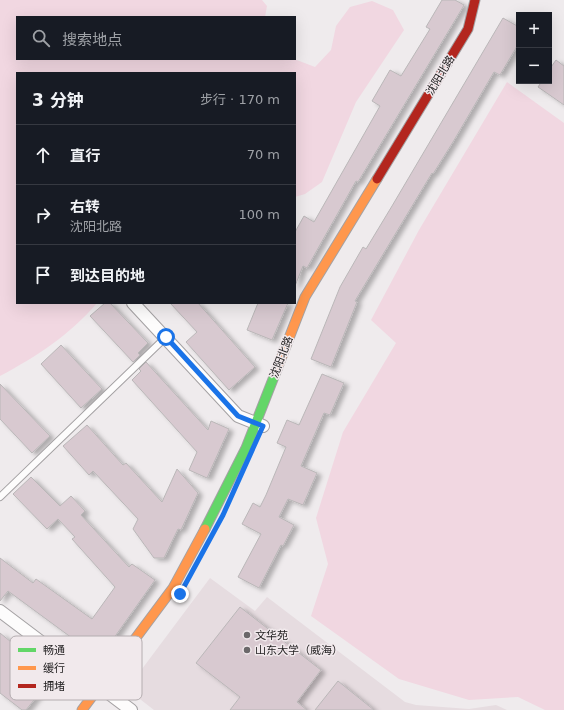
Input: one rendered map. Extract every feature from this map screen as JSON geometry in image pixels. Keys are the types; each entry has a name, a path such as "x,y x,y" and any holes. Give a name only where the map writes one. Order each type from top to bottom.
{"street":[{"name":"沈阳北路","path":"142,636 173,588 259,425 305,297 468,29 475,0"},
{"name":"沈阳北路","path":"162,619 180,594 223,515 259,425 316,293 470,44"},
{"path":"135,304 238,416 259,425"},
{"path":"0,611 33,636"},
{"name":"沈阳北路","path":"82,710 95,700"},
{"path":"118,700 131,710"}],"lane":[{"path":"0,497 166,337"}],"shaded area":[{"path":"0,0 262,0 267,6 265,16 16,16 16,60 296,60 315,67 331,50 336,26 350,7 372,1 393,10 404,30 356,102 322,182 305,194 296,197 296,72 16,72 16,304 96,304 76,325 40,353 0,376"},
{"path":"507,82 564,123 564,710 545,710 518,697 469,700 399,679 311,616 328,564 316,518 343,432 396,343 371,320 419,230"},
{"name":"山东大学（威海）","path":"210,578 255,611 267,597 405,702 416,705 469,709 496,705 507,710 154,710 141,700 142,669"}],"building":[{"path":"442,0 455,0 464,5 358,182 356,181 307,268 303,266 296,284 296,230 304,216 314,222 380,106 372,101 390,70 401,76 430,29 426,27"},
{"path":"503,18 516,25 516,48 500,75 494,72 453,142 433,174 432,173 355,301 357,302 331,367 311,359 340,287 363,247 366,249"},
{"path":"556,60 564,66 564,105 538,87 540,84 552,84 552,66"},
{"path":"104,304 111,304 148,343 138,353 140,355 133,362 90,316"},
{"path":"171,304 199,304 255,367 229,390 186,342 197,332"},
{"path":"258,304 288,304 272,340 247,330"},
{"path":"61,345 102,389 81,408 41,364"},
{"path":"146,362 208,430 211,421 229,429 207,478 189,470 197,452 132,380 141,371 139,369"},
{"path":"322,374 344,383 330,415 324,413 301,466 317,473 303,505 288,499 279,517 294,525 283,546 281,545 259,588 238,577 261,534 242,524 253,503 260,507 266,495 286,447 277,443 287,420 299,425"},
{"path":"0,384 50,436 32,453 0,419"},
{"path":"87,425 123,465 126,463 162,502 177,469 198,493 181,530 178,529 164,558 154,558 133,529 138,519 93,471 89,475 63,446"},
{"path":"31,477 60,506 71,496 85,511 81,515 129,567 132,564 155,580 115,636 69,636 8,591 0,601 0,558 33,583 36,579 92,619 115,587 72,539 75,537 58,519 47,529 13,494"},
{"name":"文华苑","path":"240,607 321,670 297,702 307,710 230,710 240,697 196,663"},
{"path":"0,633 10,641 10,700 34,700 26,710 22,710 0,693"},
{"path":"338,681 374,710 315,710"}],"traffic: fast":[{"path":"205,529 246,448 277,369"}],"traffic: slow":[{"path":"277,369 305,297 377,179"},
{"path":"137,636 173,588 205,529"},
{"path":"82,710 89,700"}],"traffic: jam":[{"path":"377,179 468,29 475,0"}],"place":[{"name":"文华苑","path":"247,635"},
{"name":"山东大学（威海）","path":"247,650"}],"route":[{"path":"166,337 238,416 263,426 255,447 223,515 180,594"}]}
